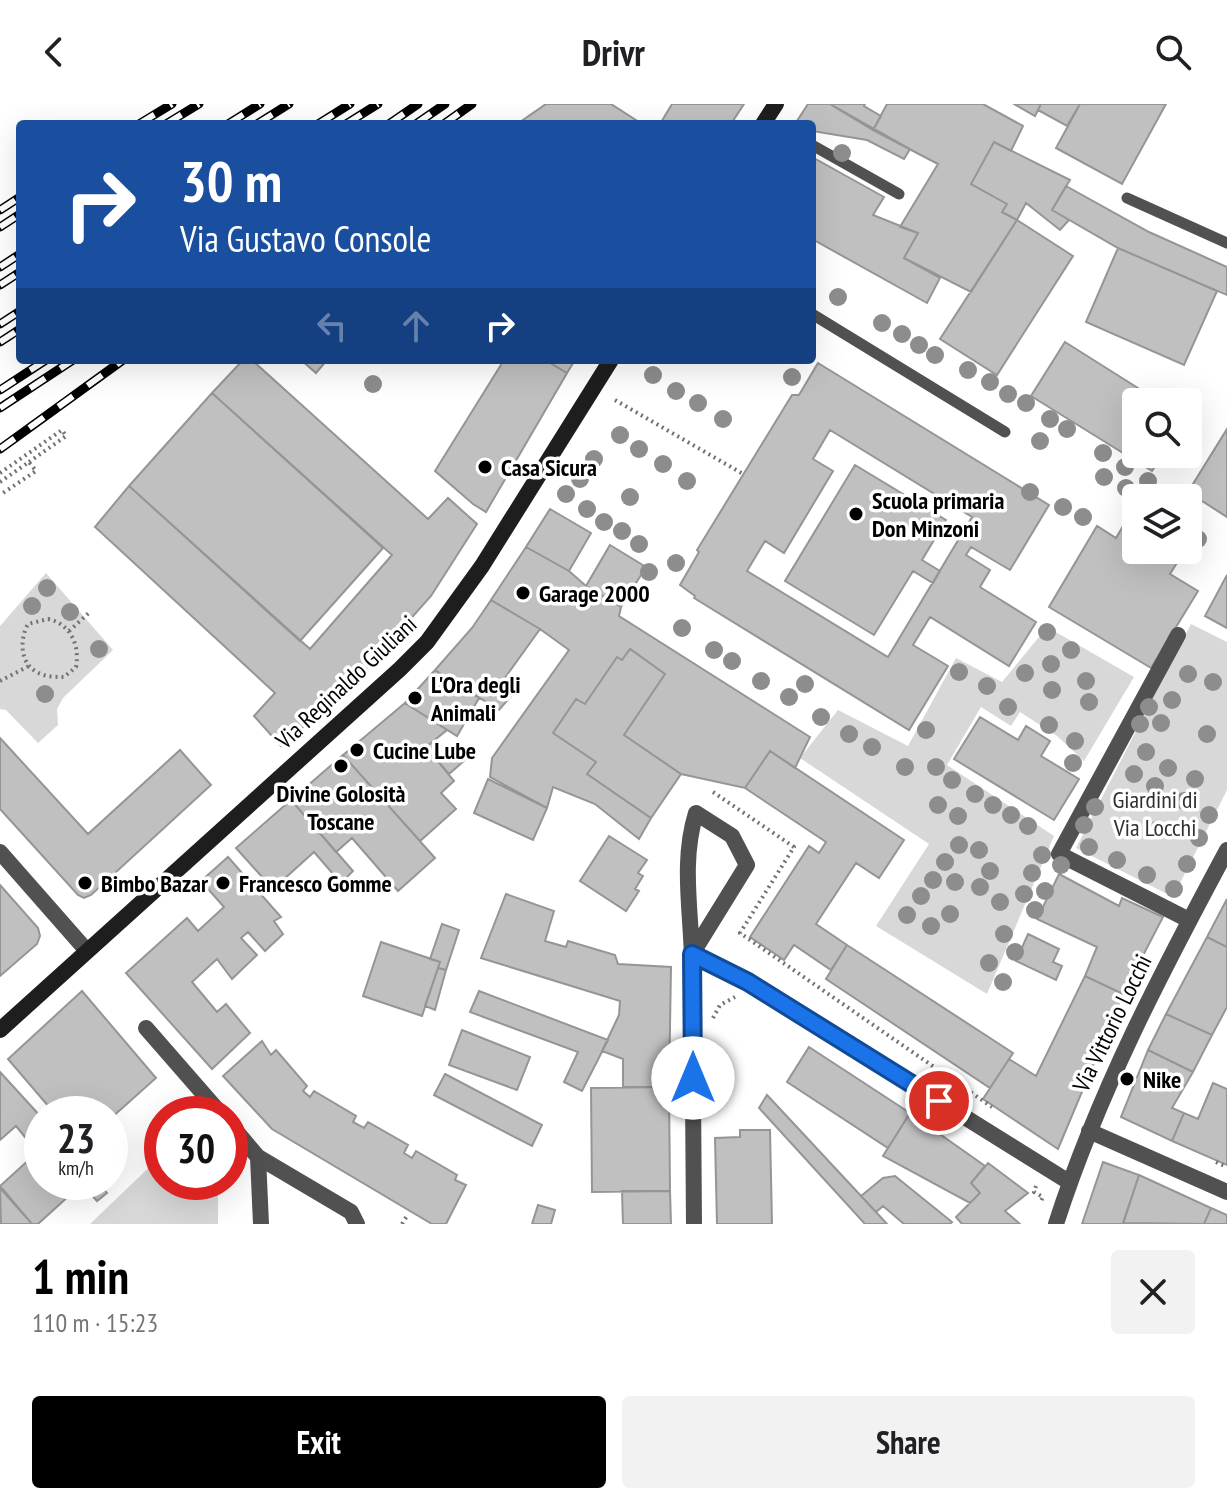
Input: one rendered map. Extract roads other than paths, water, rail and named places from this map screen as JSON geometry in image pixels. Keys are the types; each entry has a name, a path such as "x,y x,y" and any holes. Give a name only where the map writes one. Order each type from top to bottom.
{"main road":[{"name":"Via Reginaldo Giuliani","path":"0,1030 427,642 482,566 608,364"}],"street":[{"path":"1178,635 1059,854 1189,920"},
{"path":"692,954 747,865 732,836 696,813 689,835 687,871 692,954 694,1224"},
{"name":"Via Vittorio Locchi","path":"1056,1224 1089,1131 1142,1014 1227,850"},
{"path":"0,852 87,951"},
{"path":"692,954 748,982 1069,1182"},
{"path":"146,1028 205,1096"},
{"path":"1089,1131 1227,1192"},
{"path":"248,1145 258,1157 351,1212 357,1224"},
{"path":"258,1157 261,1224"}],"lane":[{"path":"816,147 899,194"},
{"path":"1127,198 1227,243"},
{"path":"816,316 1005,432"}],"railway":[{"path":"146,120 172,104"},
{"path":"173,120 199,104"},
{"path":"234,120 260,104"},
{"path":"263,120 289,104"},
{"path":"324,120 350,104"},
{"path":"352,120 378,104"},
{"path":"395,120 418,104"},
{"path":"422,120 445,104"},
{"path":"450,120 472,104"},
{"path":"0,210 16,200"},
{"path":"0,227 16,217"},
{"path":"0,267 16,257"},
{"path":"0,285 16,275"},
{"path":"0,324 16,314"},
{"path":"0,342 16,332"},
{"path":"0,390 40,364"},
{"path":"0,408 67,364"},
{"path":"0,449 117,364"}],"place":[{"name":"Casa Sicura","path":"485,467"},
{"name":"Scuola primaria Don Minzoni","path":"856,514"},
{"name":"Garage 2000","path":"523,593"},
{"name":"L'Ora degli Animali","path":"415,698"},
{"name":"Cucine Lube","path":"357,750"},
{"name":"Divine Golosità Toscane","path":"341,766"},
{"name":"Bimbo Bazar","path":"85,883"},
{"name":"Francesco Gomme","path":"223,883"},
{"name":"Nike","path":"1127,1079"}],"park label":[{"name":"Giardini di Via Locchi","path":"1155,813"}]}
